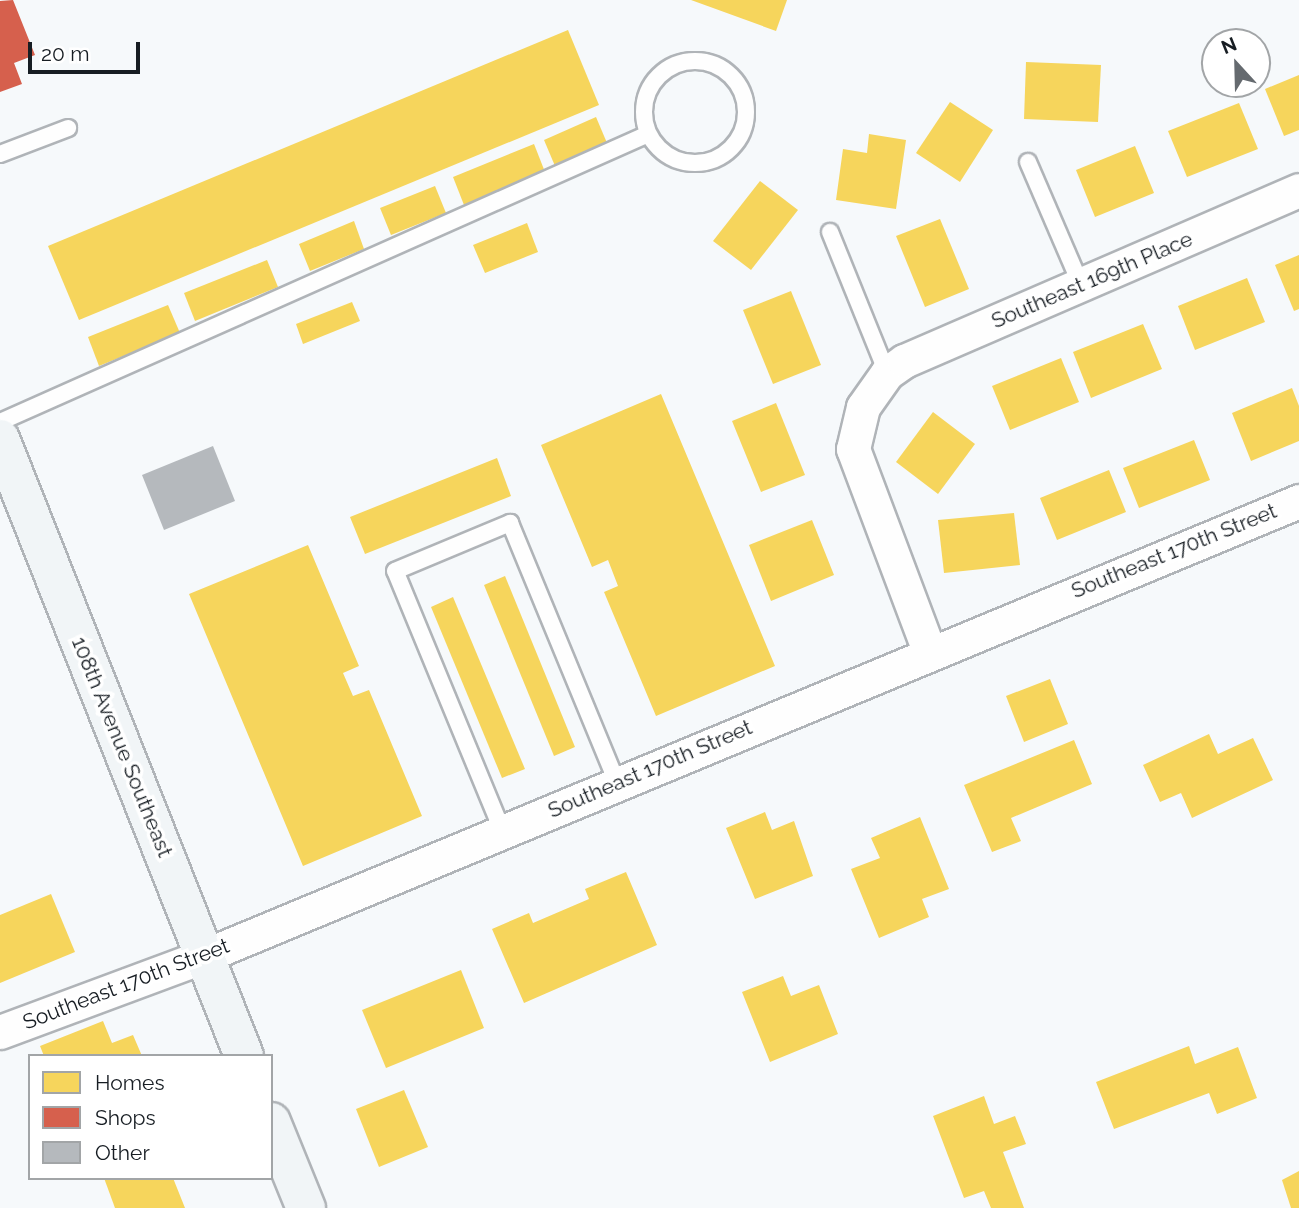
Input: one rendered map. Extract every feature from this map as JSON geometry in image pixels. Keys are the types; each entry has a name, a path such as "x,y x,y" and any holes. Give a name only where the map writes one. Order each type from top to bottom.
{"street":[{"name":"Southeast 169th Place","path":"887,373 1299,190"},
{"path":"887,373 863,407 853,449 929,651"},
{"name":"108th Avenue Southeast","path":"0,439 243,1054"},
{"name":"Southeast 170th Street","path":"0,1032 204,956 929,651 1299,500"},
{"path":"273,1127 306,1208"}],"lane":[{"path":"693,61 713,64 730,74 742,90 746,110 743,129 733,147 717,159 697,163 677,160 660,150 648,134 644,114 646,94 657,77 673,65 693,61"},
{"path":"0,155 68,128"},
{"path":"0,422 648,134"},
{"path":"1028,162 1081,285"},
{"path":"830,232 887,373"},
{"path":"502,831 395,571 510,523 617,783"}],"building: Homes":[{"path":"691,0 787,0 776,31"},
{"path":"568,30 599,105 79,320 48,246"},
{"path":"1026,62 1101,65 1098,122 1024,119"},
{"path":"1299,75 1299,130 1284,136 1269,98 1271,98 1271,87"},
{"path":"950,102 993,130 960,182 916,153"},
{"path":"1239,103 1258,149 1187,177 1168,131"},
{"path":"596,117 607,143 555,166 544,140"},
{"path":"869,134 906,140 896,209 836,200 843,149 867,153"},
{"path":"534,144 545,172 464,205 453,177"},
{"path":"1135,146 1154,193 1095,217 1076,170"},
{"path":"760,181 798,210 751,270 713,241"},
{"path":"435,186 446,213 391,235 380,208"},
{"path":"940,219 969,289 925,307 896,236"},
{"path":"354,221 364,249 310,271 299,244"},
{"path":"527,223 538,252 485,273 473,245"},
{"path":"1299,255 1299,309 1294,311 1275,265"},
{"path":"267,260 278,287 195,321 184,293"},
{"path":"1247,278 1265,322 1195,350 1178,306"},
{"path":"791,291 821,365 773,384 743,310"},
{"path":"352,302 360,321 303,344 296,324"},
{"path":"168,305 180,333 99,366 88,337"},
{"path":"1143,324 1162,369 1091,398 1073,352"},
{"path":"1061,358 1079,402 1010,430 992,386"},
{"path":"1292,388 1299,406 1299,441 1251,461 1232,413"},
{"path":"661,394 775,666 656,716 604,592 618,586 608,560 592,567 541,445"},
{"path":"776,403 805,475 761,492 732,421"},
{"path":"933,412 975,444 938,494 896,462"},
{"path":"1194,440 1210,480 1139,508 1123,468"},
{"path":"497,458 511,496 365,554 350,517"},
{"path":"1109,470 1126,512 1057,540 1040,498"},
{"path":"1014,513 1020,565 944,573 938,520"},
{"path":"812,520 834,575 771,601 749,545"},
{"path":"308,545 359,666 343,673 353,696 369,690 422,816 303,866 189,594"},
{"path":"505,576 575,747 554,756 484,585"},
{"path":"453,597 525,769 502,778 431,607"},
{"path":"1050,679 1068,724 1024,742 1006,696"},
{"path":"1209,734 1218,754 1253,738 1273,780 1192,818 1181,793 1160,802 1143,765"},
{"path":"1074,740 1092,784 1011,818 1021,841 992,852 964,785"},
{"path":"765,812 772,830 794,821 813,876 755,899 726,828"},
{"path":"920,817 949,889 922,899 929,917 879,938 851,869 880,858 871,838"},
{"path":"626,872 657,945 524,1003 492,929 529,913 533,923 589,899 585,889"},
{"path":"51,894 75,952 0,983 0,915"},
{"path":"461,970 484,1028 386,1068 362,1010"},
{"path":"783,976 791,996 819,985 838,1034 770,1062 742,992"},
{"path":"103,1021 112,1043 133,1035 141,1054 43,1054 40,1046"},
{"path":"1189,1046 1195,1064 1238,1047 1257,1098 1217,1114 1209,1093 1114,1129 1096,1082"},
{"path":"404,1090 428,1147 379,1167 356,1109"},
{"path":"984,1096 994,1124 1015,1116 1026,1144 1003,1152 1024,1208 991,1208 984,1191 964,1198 933,1116"},
{"path":"1299,1171 1299,1208 1291,1208 1282,1180"},
{"path":"105,1180 174,1180 185,1208 115,1208"}],"building: Shops":[{"path":"13,0 35,55 14,63 22,84 0,92 0,1"}],"building: Other":[{"path":"213,446 235,501 164,530 142,475"}]}
